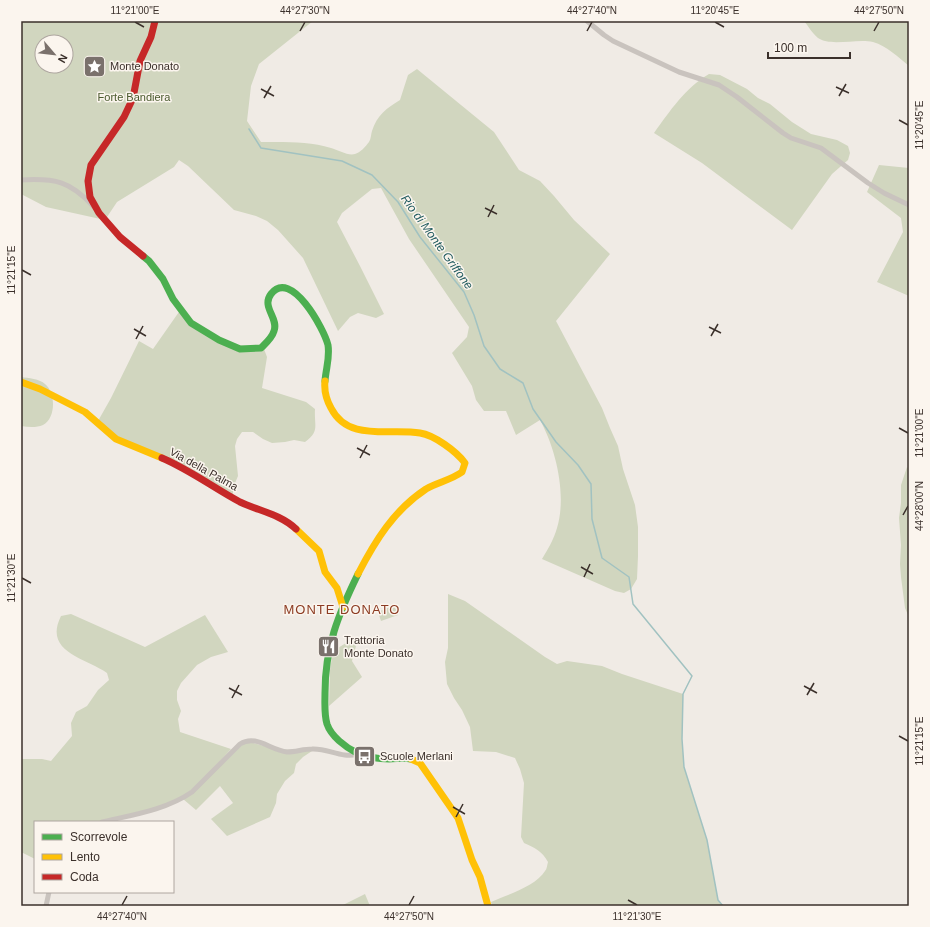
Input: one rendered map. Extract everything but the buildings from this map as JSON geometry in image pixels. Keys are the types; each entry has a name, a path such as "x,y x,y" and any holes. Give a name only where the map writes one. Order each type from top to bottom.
{"street":[{"path":"99,213 90,197 88,181 91,165 124,117 133,98 140,60 152,37 155,21"},
{"path":"587,21 613,41 679,72 719,85 783,133 791,138 821,148 868,183 884,193 909,205"},
{"path":"21,180 43,179 64,183 81,193 120,236 149,261 163,279 173,299 191,323 226,343 240,349 261,348 271,338 275,330 274,320 268,305 270,294 278,288 286,288 294,291 319,321 326,338 329,361 325,381 328,403 338,419 351,427 364,431 419,433 430,436 460,456 464,463 462,472 455,478 431,487 403,507 381,533 370,552 343,607 329,647 325,678 325,717 330,730 342,742 358,754 378,759 408,757 420,763 458,818 464,830 472,860 480,877 488,906"},
{"name":"Via della Palma","path":"21,382 40,388 85,412 116,439 180,466 241,502 276,516 289,523 319,551 325,572 337,588 343,607"},
{"path":"106,821 144,812 183,799 192,792 240,744 246,741 252,740 276,750 286,752 295,752 311,748 351,756 358,754"},
{"path":"46,906 49,893"}],"green space":[{"name":"Forte Bandiera","path":"21,21 313,21 259,64 251,86 247,121 261,142 296,142 314,144 349,154 359,152 368,144 374,125 387,109 400,100 408,75 417,69 494,132 519,170 540,181 574,220 610,254 556,321 602,408 618,446 623,469 635,505 638,527 637,579 631,589 624,593 615,591 542,559 556,532 560,515 561,501 555,458 546,432 540,420 516,435 506,411 484,411 476,400 472,386 452,353 467,337 469,327 409,239 381,188 372,189 342,213 337,222 384,314 376,318 358,313 350,317 338,331 303,258 278,230 267,221 256,216 234,210 188,166 179,160 174,167 117,202 105,220 46,207 21,194"},
{"path":"804,21 909,21 909,66 888,49 873,42 823,41 812,32"},
{"path":"709,74 720,75 747,89 811,134 837,140 848,146 850,153 848,160 832,174 792,230 702,163 654,133 685,93"},
{"path":"879,165 909,168 909,296 877,282 903,232 901,218 867,192"},
{"path":"181,309 189,321 224,343 264,349 267,357 262,388 306,402 315,409 315,428 313,435 305,442 294,440 272,443 253,432 242,432 237,439 235,446 238,476 233,488 233,496 121,439 98,421 139,341 153,349"},
{"path":"21,377 43,382 49,388 53,399 53,405 50,417 43,425 35,427 21,426"},
{"path":"907,467 909,469 909,617 905,608 901,577 899,518 901,485"},
{"path":"448,594 465,601 557,664 567,661 602,666 683,694 682,739 684,767 707,840 718,900 722,906 492,906 491,902 521,890 535,881 546,870 548,862 538,850 524,843 521,837 524,783 515,758 496,752 473,751 470,727 447,684 445,662 448,648"},
{"path":"394,605 398,615 381,621 378,612"},
{"path":"71,614 145,647 205,615 228,652 211,657 197,665 181,683 177,691 177,700 181,711 178,719 180,732 231,749 200,783 186,794 163,806 109,821 34,821 34,858 21,852 21,759 42,759 51,761 72,736 71,723 76,712 87,706 98,690 109,680 107,673 78,658 62,646 58,638 57,628 61,616"},
{"path":"351,642 356,646 352,661 362,677 329,706 330,670 333,651 346,643"},
{"path":"246,741 276,749 312,751 296,764 294,773 285,781 277,794 276,803 270,817 227,836 211,819 233,803 220,786 196,810 183,799"},
{"path":"365,894 370,906 341,906"}],"waterway":[{"name":"Rio di Monte Griffone","path":"249,129 261,148 342,161 372,175 398,202 420,237 464,292 474,315 484,346 500,369 523,383 533,409 556,442 578,465 591,484 592,519 602,558 629,577 633,604 692,676 683,694 682,739 684,767 707,840 718,900 723,906"}],"traffic: fast":[{"path":"143,256 149,261 163,279 173,299 191,323 219,340 240,349 261,348 272,336 275,326 268,303 268,299 271,294 279,288 288,289 297,294 313,315 328,345 325,381"},
{"path":"358,574 344,603 330,646 326,676 325,716 327,724 339,741 357,753 381,759 411,759"}],"traffic: slow":[{"path":"325,381 325,391 329,405 338,419 348,426 358,430 426,434 444,444 465,463 462,472 426,489 404,506 386,527 358,574"},
{"path":"21,382 40,389 85,412 116,439 162,458"},
{"path":"296,529 319,551 325,572 337,588 343,607"},
{"path":"411,759 420,763 458,818 472,860 480,877 488,906"}],"traffic: jam":[{"path":"143,256 120,237 99,213 90,197 88,181 91,165 124,117 133,98 140,61 151,37 155,21"},
{"path":"162,458 240,502 276,516 296,529"}],"place":[{"name":"Monte Donato","path":"95,66"},
{"name":"Trattoria Monte Donato","path":"328,646"},
{"name":"Scuole Merlani","path":"364,756"}],"district":[{"name":"MONTE DONATO","path":"342,609"}]}
